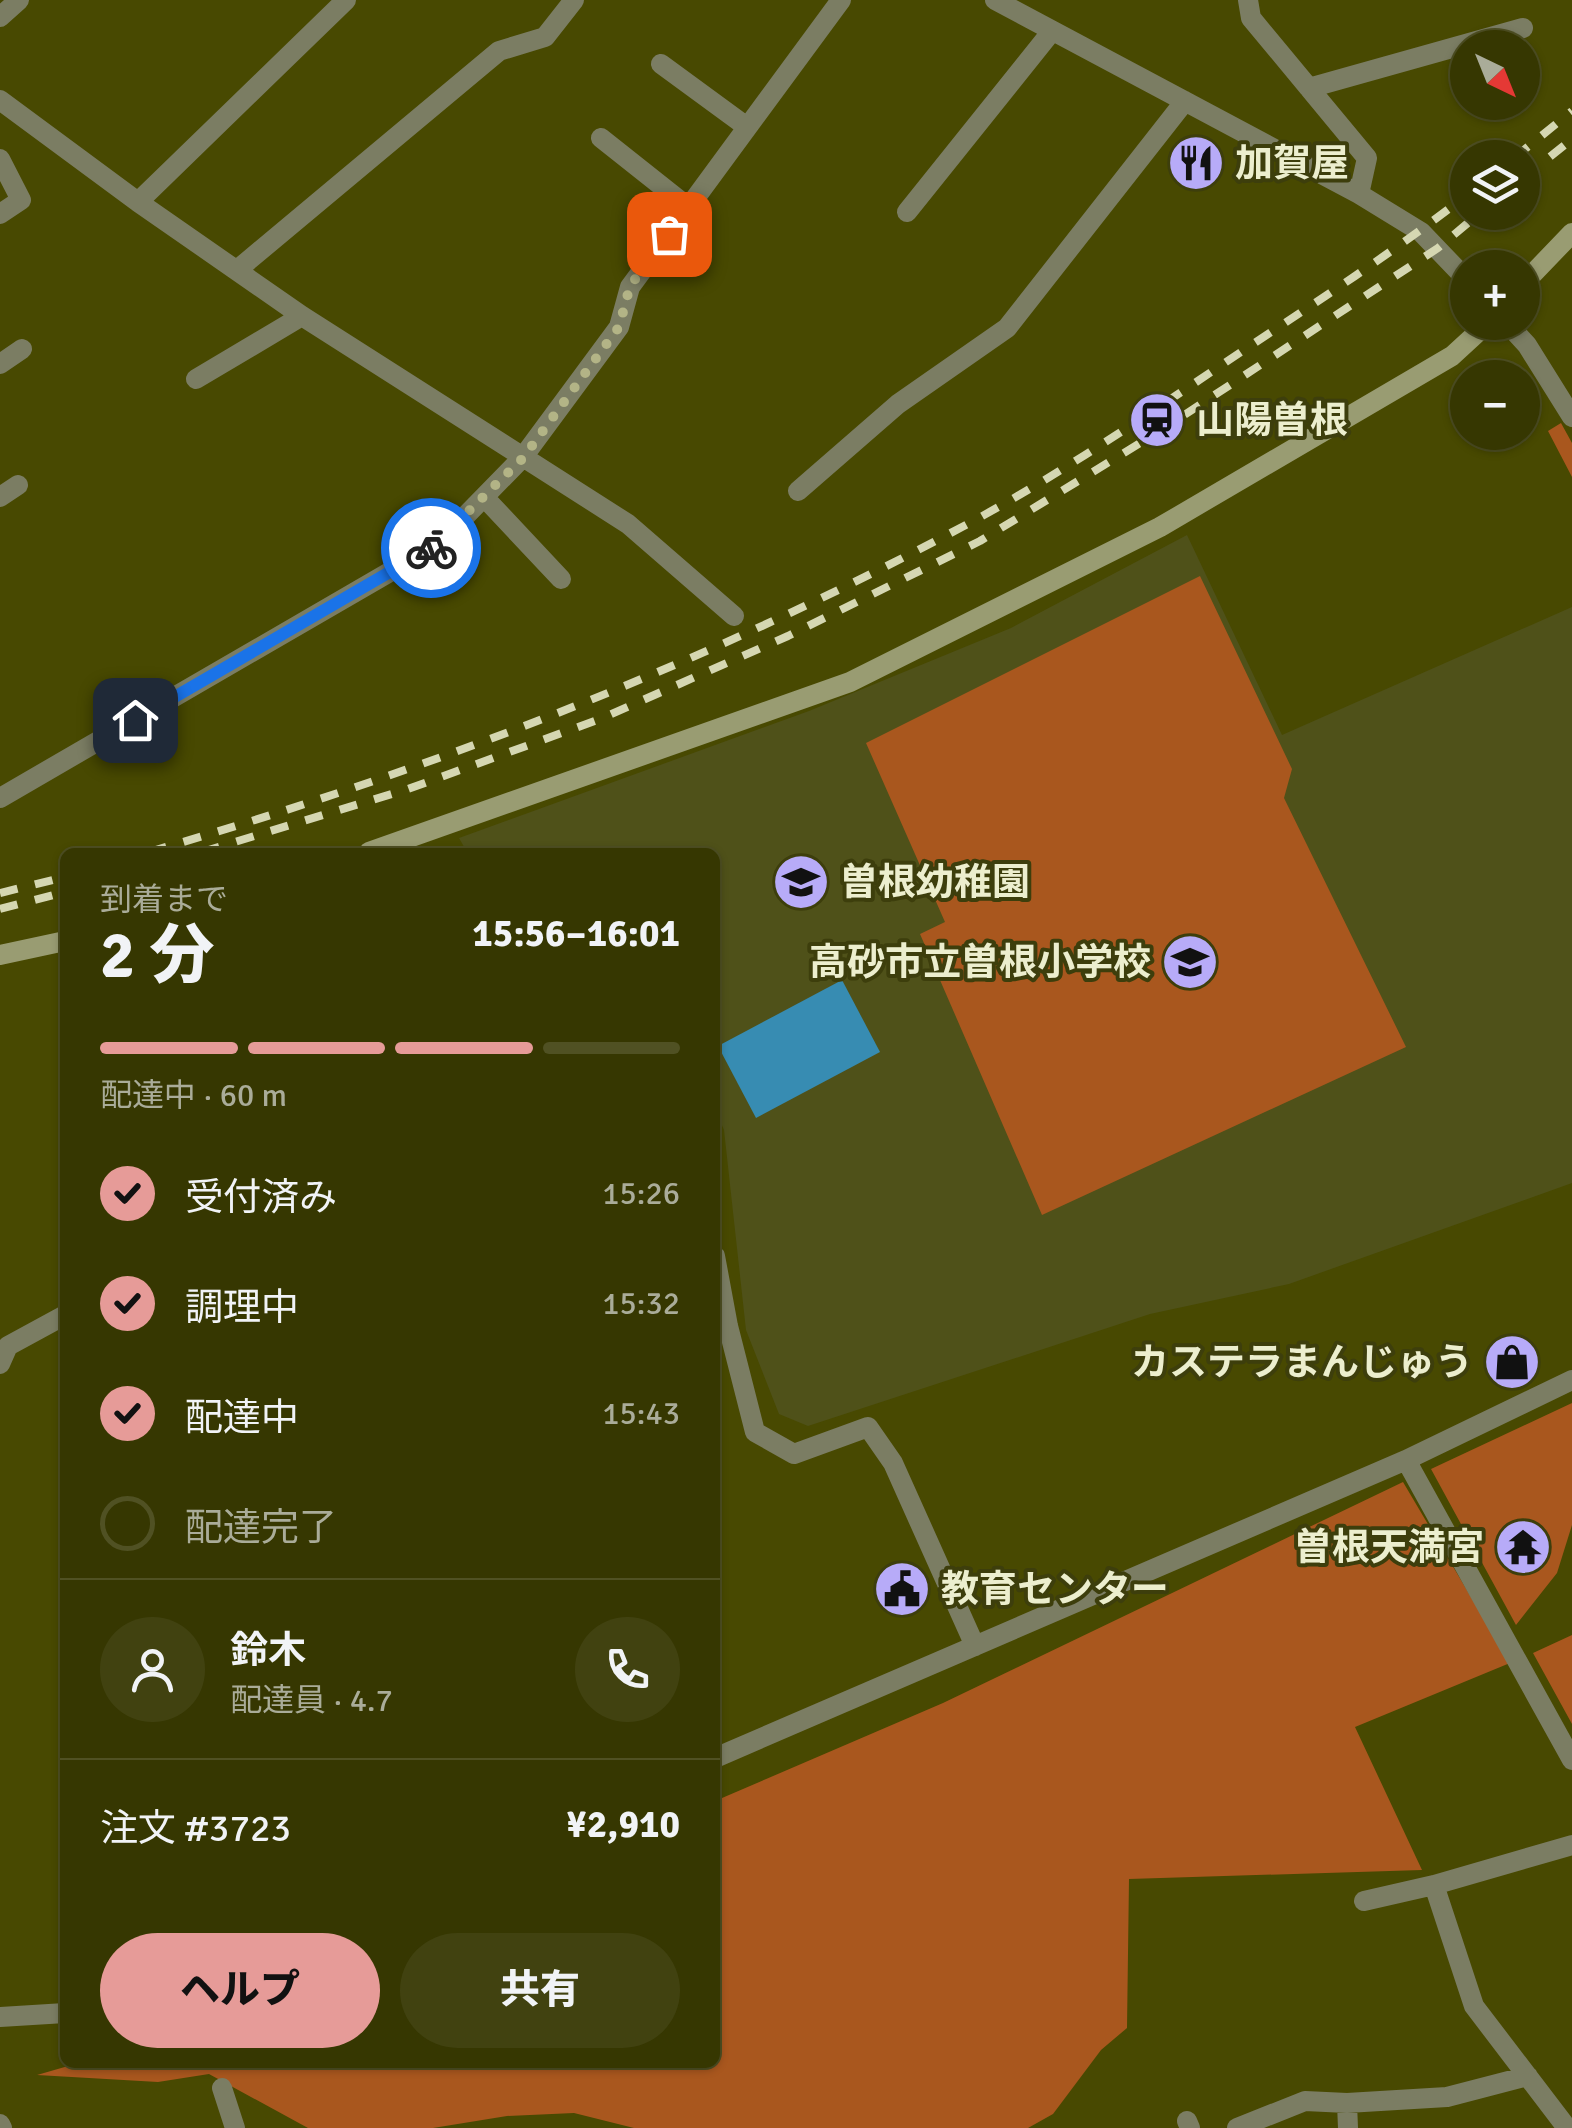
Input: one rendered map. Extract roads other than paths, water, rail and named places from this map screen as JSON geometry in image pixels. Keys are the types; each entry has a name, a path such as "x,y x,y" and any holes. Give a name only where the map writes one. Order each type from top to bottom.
{"street":[{"path":"0,17 19,0"},
{"path":"138,202 346,0"},
{"path":"236,270 499,51 545,36 574,0"},
{"path":"0,798 438,544 523,458 619,327 630,286 841,0"},
{"path":"995,0 1359,194 1421,232 1450,262"},
{"path":"1248,0 1251,18 1367,158 1359,194"},
{"path":"1309,88 1523,28"},
{"path":"907,212 1052,30"},
{"path":"661,64 747,127"},
{"path":"0,100 302,316 628,524 734,616"},
{"path":"798,491 898,404 1007,328 1185,102"},
{"path":"601,138 688,207"},
{"path":"0,159 21,200 0,214"},
{"path":"1540,266 1572,233"},
{"path":"196,379 302,316"},
{"path":"380,848 850,682 1160,527 1452,356 1469,340"},
{"path":"1522,340 1572,417"},
{"path":"0,364 22,349"},
{"path":"0,497 18,484"},
{"path":"484,497 562,579"},
{"path":"0,955 60,942"},
{"path":"0,1364 8,1346 60,1318"},
{"path":"721,1328 755,1432 794,1454 868,1426 893,1462 976,1646"},
{"path":"720,1756 1406,1460 1572,1380"},
{"path":"1406,1460 1572,1760"},
{"path":"1364,1901 1572,1846"},
{"path":"1434,1885 1474,2006 1567,2128"},
{"path":"0,2016 60,2014"},
{"path":"1237,2128 1305,2101 1447,2096 1528,2076"},
{"path":"222,2088 235,2128"},
{"path":"1347,2102 1348,2128"}],"water":[{"path":"842,980 880,1052 756,1118 720,1045"}],"railway":[{"path":"1536,140 1572,111"},
{"path":"1540,165 1572,139"},
{"path":"162,848 359,786 564,711 864,577 999,507 1073,463 1450,208"},
{"path":"215,848 408,789 600,719 788,636 980,541 1163,429 1460,230"},
{"path":"0,893 60,878"},
{"path":"0,909 60,893"}],"place":[{"name":"加賀屋","path":"1196,163"},
{"name":"山陽曽根","path":"1157,420"},
{"name":"曽根幼稚園","path":"801,882"},
{"name":"高砂市立曽根小学校","path":"1190,962"},
{"name":"カステラまんじゅう","path":"1512,1362"},
{"name":"曽根天満宮","path":"1523,1547"},
{"name":"教育センター","path":"902,1589"}]}
